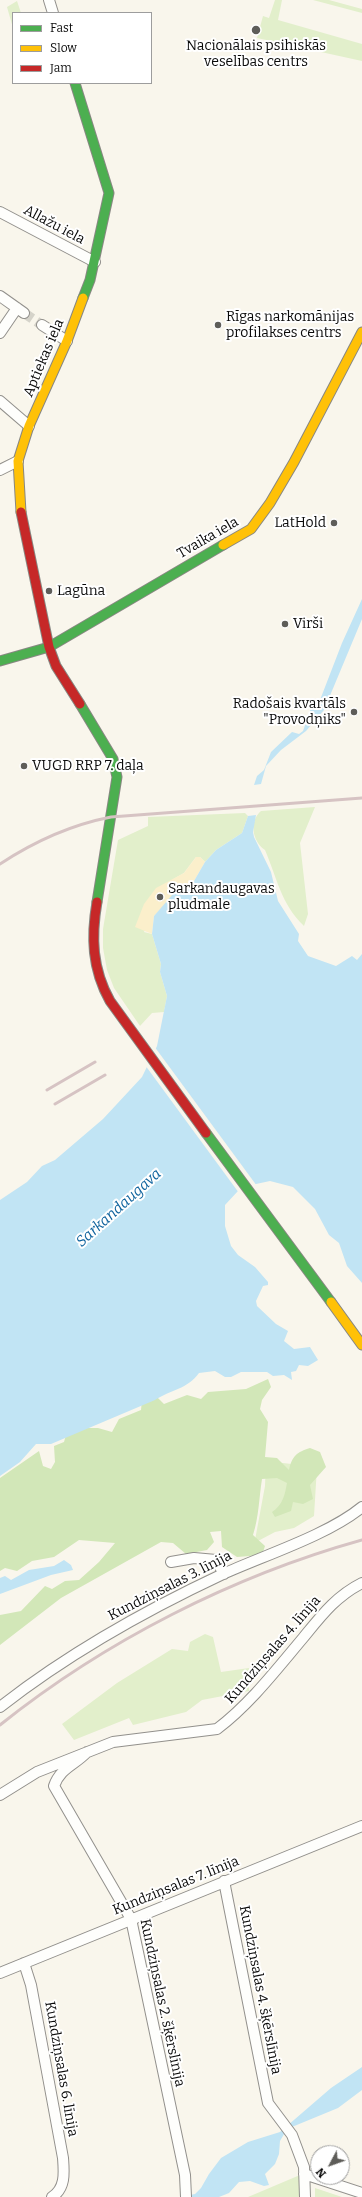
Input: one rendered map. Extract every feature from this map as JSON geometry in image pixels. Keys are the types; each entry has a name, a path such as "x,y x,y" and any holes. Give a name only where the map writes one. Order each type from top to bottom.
{"street":[{"path":"50,0 54,12"},
{"name":"Aptiekas iela","path":"75,84 109,193 95,262 67,341 29,426 18,461 20,505 49,647 56,666 107,746 116,768 115,791 93,937 94,957 99,983 132,1031 362,1346"},
{"name":"Allažu iela","path":"0,212 95,262"},
{"path":"0,296 21,310 0,333"},
{"path":"42,325 67,341"},
{"name":"Tvaika iela","path":"0,661 49,647 251,529 270,503 294,462 362,332"},
{"path":"0,401 29,426"},
{"path":"0,470 18,461"},
{"name":"Kundziņsalas 3. līnija","path":"0,1707 60,1663 99,1638 157,1606 335,1524 362,1507"},
{"path":"171,1562 194,1558 216,1560 224,1574"},
{"name":"Kundziņsalas 4. līnija","path":"0,1795 36,1772 113,1742 217,1729 229,1720 265,1683 333,1602 347,1590 362,1583"},
{"name":"Kundziņsalas 2. šķērslīnija","path":"87,1752 79,1761 57,1775 54,1786 130,1919 186,2175 186,2195"},
{"name":"Kundziņsalas 7. līnija","path":"0,1973 362,1826"},
{"name":"Kundziņsalas 4. šķērslīnija","path":"224,1882 268,2103 292,2135 304,2166 304,2174"},
{"name":"Kundziņsalas 6. līnija","path":"24,1963 31,1985 63,2158 64,2181 60,2189 52,2197"},
{"path":"305,2197 304,2174 362,2193"}],"green space":[{"path":"275,0 282,0 278,20 362,44 362,61 257,38 263,16 269,18"},
{"path":"313,0 329,0 362,9 362,13"},
{"path":"17,1 21,12 12,12 12,24 7,7"},
{"path":"315,807 300,843 308,914 304,926 290,909 280,890 265,850 257,842 254,825 257,815 261,811"},
{"path":"245,813 248,816 242,833 216,850 205,862 200,857 196,857 184,873 170,881 144,932 152,934 161,964 160,972 167,996 164,1012 152,1013 140,1026 114,988 107,970 103,948 103,929 118,840 148,826 148,817"},
{"path":"268,1379 271,1387 262,1400 260,1409 268,1422 265,1457 277,1458 289,1470 296,1455 310,1448 320,1452 326,1467 310,1485 313,1499 303,1504 293,1502 291,1511 275,1517 272,1512 281,1503 287,1483 277,1478 262,1479 258,1514 253,1535 265,1546 262,1555 237,1557 222,1547 221,1531 210,1532 214,1542 207,1550 186,1554 173,1543 161,1542 61,1598 0,1645 0,1615 21,1611 45,1586 52,1589 65,1581 79,1580 99,1562 115,1543 79,1540 54,1557 32,1561 17,1571 5,1568 0,1571 0,1478 39,1451 43,1466 51,1469 55,1462 54,1446 64,1442 68,1428 98,1428 112,1432 119,1419 141,1410 142,1400 154,1394 164,1404 187,1395 201,1399 208,1392 246,1389"},
{"path":"266,1461 317,1467 314,1516 294,1528 275,1532 258,1541 255,1540 265,1486"},
{"path":"205,1634 213,1637 221,1672 249,1668 249,1691 202,1700 186,1712 133,1725 129,1718 74,1740 62,1724 117,1683 172,1649 188,1651 190,1642"},
{"path":"300,2175 300,2197 248,2197"},
{"path":"315,2188 342,2197 315,2197"}],"sand":[{"name":"Sarkandaugavas pludmale","path":"196,857 200,857 205,862 194,881 187,884 154,916 152,934 135,927 144,904 156,888 184,873"}],"water":[{"path":"362,599 362,619 324,710 306,731 281,750 266,766 261,784 254,785 257,776 264,770 271,752 292,732 299,734 303,731 312,705 320,700 342,643"},
{"name":"Sarkandaugava","path":"256,815 253,832 254,837 271,872 278,901 299,934 298,941 308,956 336,966 352,956 357,960 362,954 362,1283 347,1266 339,1243 329,1235 315,1209 293,1187 270,1181 256,1184 238,1191 225,1205 225,1226 231,1246 238,1255 255,1267 268,1282 268,1285 263,1286 256,1301 257,1306 276,1324 288,1331 284,1341 294,1349 310,1347 318,1360 308,1366 299,1365 296,1371 291,1372 292,1380 284,1375 273,1376 267,1372 241,1372 231,1377 225,1377 215,1371 199,1373 190,1383 155,1400 51,1444 36,1444 20,1462 0,1476 0,1200 27,1182 42,1166 55,1160 103,1119 142,1077 157,1046 167,996 160,972 161,964 152,934 154,916 173,894 194,881 205,862 216,850 242,833 248,816"},
{"path":"64,1560 71,1565 73,1570 51,1575 0,1594 0,1578 5,1576 11,1580 29,1570 54,1566"},
{"path":"362,2067 362,2090 338,2108 287,2129 280,2141 279,2154 275,2164 265,2174 269,2185 264,2186 250,2181 239,2182 229,2193 219,2197 179,2197 195,2194 201,2188 221,2158 248,2142 280,2132 331,2088"}],"pier":[{"path":"154,1046 257,1186 239,1193 145,1065"}],"tunnel":[{"path":"24,313 42,325"}],"railway":[{"path":"0,864 26,848 67,829 111,817 362,798"},
{"path":"47,1090 95,1062"},
{"path":"55,1104 105,1075"},
{"path":"0,1725 40,1694 83,1666 172,1614 218,1592 266,1572 362,1540"}],"traffic: fast":[{"path":"75,84 109,193 90,280 83,298"},
{"path":"0,661 49,647 223,545"},
{"path":"80,704 113,759 117,777 97,902"},
{"path":"206,1133 331,1302"}],"traffic: slow":[{"path":"21,512 18,461 29,426 67,341 83,298"},
{"path":"223,545 251,529 270,503 294,462 362,332"},
{"path":"331,1302 362,1345"}],"traffic: jam":[{"path":"21,512 49,647 56,666 80,704"},
{"path":"97,902 94,928 94,953 96,965 104,989 110,1001 206,1133"}],"place":[{"name":"Nacionālais psihiskās veselības centrs","path":"256,30"},
{"name":"Rīgas narkomānijas profilakses centrs","path":"218,325"},
{"name":"LatHold","path":"334,523"},
{"name":"Lagūna","path":"49,591"},
{"name":"Virši","path":"285,624"},
{"name":"Radošais kvartāls \"Provodņiks\"","path":"354,712"},
{"name":"VUGD RRP 7. daļa","path":"24,766"},
{"name":"Sarkandaugavas pludmale","path":"160,897"}]}
